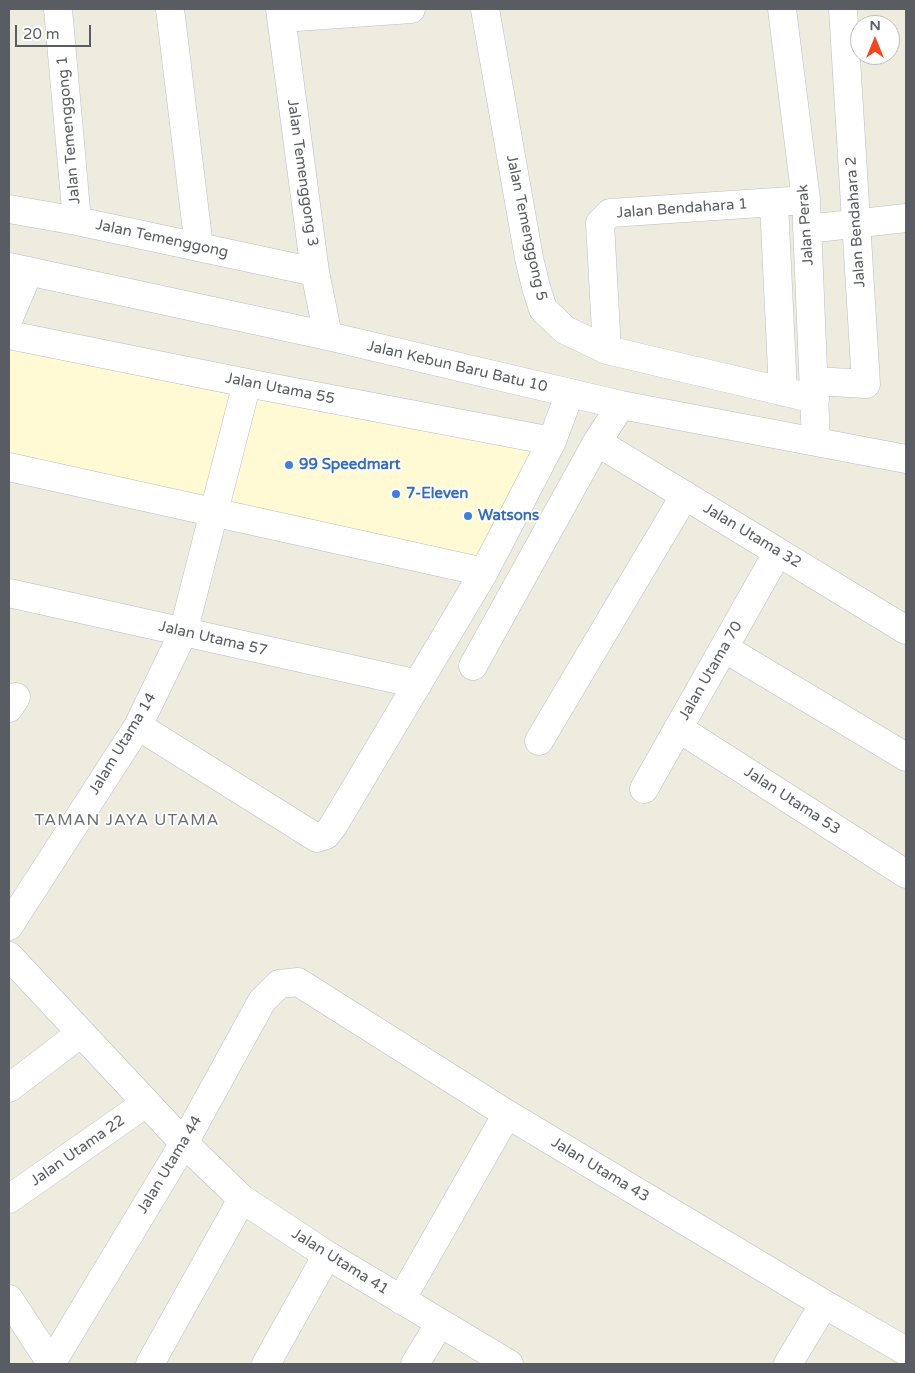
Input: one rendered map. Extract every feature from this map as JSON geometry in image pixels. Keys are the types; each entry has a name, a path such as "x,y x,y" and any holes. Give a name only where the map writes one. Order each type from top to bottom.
{"street":[{"name":"Jalan Temenggong 1","path":"58,9 77,221"},
{"path":"170,9 199,247"},
{"path":"281,13 411,9"},
{"name":"Jalan Temenggong 5","path":"485,9 529,258 543,309 565,330 607,350 783,392 815,390"},
{"name":"Jalan Perak","path":"782,9 806,200 816,442"},
{"name":"Jalan Bendahara 2","path":"815,390 866,384 843,9"},
{"name":"Jalan Temenggong 3","path":"281,13 315,272 328,336"},
{"name":"Jalan Bendahara 1","path":"607,350 600,223 610,213 806,200"},
{"path":"774,203 783,392"},
{"name":"Jalan Temenggong","path":"9,209 77,221 315,272"},
{"path":"807,229 906,218"},
{"path":"9,318 19,269"},
{"name":"Jalan Kebun Baru Batu 10","path":"19,269 328,336 621,404 906,459"},
{"name":"Jalan Utama 55","path":"9,335 247,383 552,441"},
{"name":"Jalam Utama 14","path":"9,926 138,726 183,633 247,383"},
{"path":"138,726 317,838 326,835 484,572 552,441 570,393"},
{"path":"473,666 597,442 621,404"},
{"name":"Jalan Utama 32","path":"597,442 906,630"},
{"path":"9,467 214,514 484,572"},
{"path":"539,741 685,496"},
{"name":"Jalan Utama 70","path":"644,789 778,552"},
{"name":"Jalan Utama 57","path":"9,593 418,684"},
{"path":"724,648 906,757"},
{"name":"Jalan Utama 53","path":"678,728 906,874"},
{"name":"Jalan Utama 41","path":"9,956 184,1143 242,1199 327,1255 509,1364"},
{"name":"Jalan Utama 43","path":"298,982 507,1114 906,1351"},
{"name":"Jalan Utama 44","path":"51,1364 184,1143 262,1001 279,984 298,982"},
{"path":"9,1088 81,1033"},
{"name":"Jalan Utama 22","path":"9,1199 146,1103"},
{"path":"401,1300 507,1114"},
{"path":"150,1364 242,1199"},
{"path":"266,1364 327,1255"},
{"path":"9,1300 51,1364"},
{"path":"788,1364 824,1304"},
{"path":"414,1364 440,1323"}],"shaded area":[{"path":"9,342 538,443 477,562 9,460"}],"place":[{"name":"99 Speedmart","path":"289,465"},
{"name":"7-Eleven","path":"396,494"},
{"name":"Watsons","path":"468,516"}],"district":[{"name":"TAMAN JAYA UTAMA","path":"127,821"}]}
